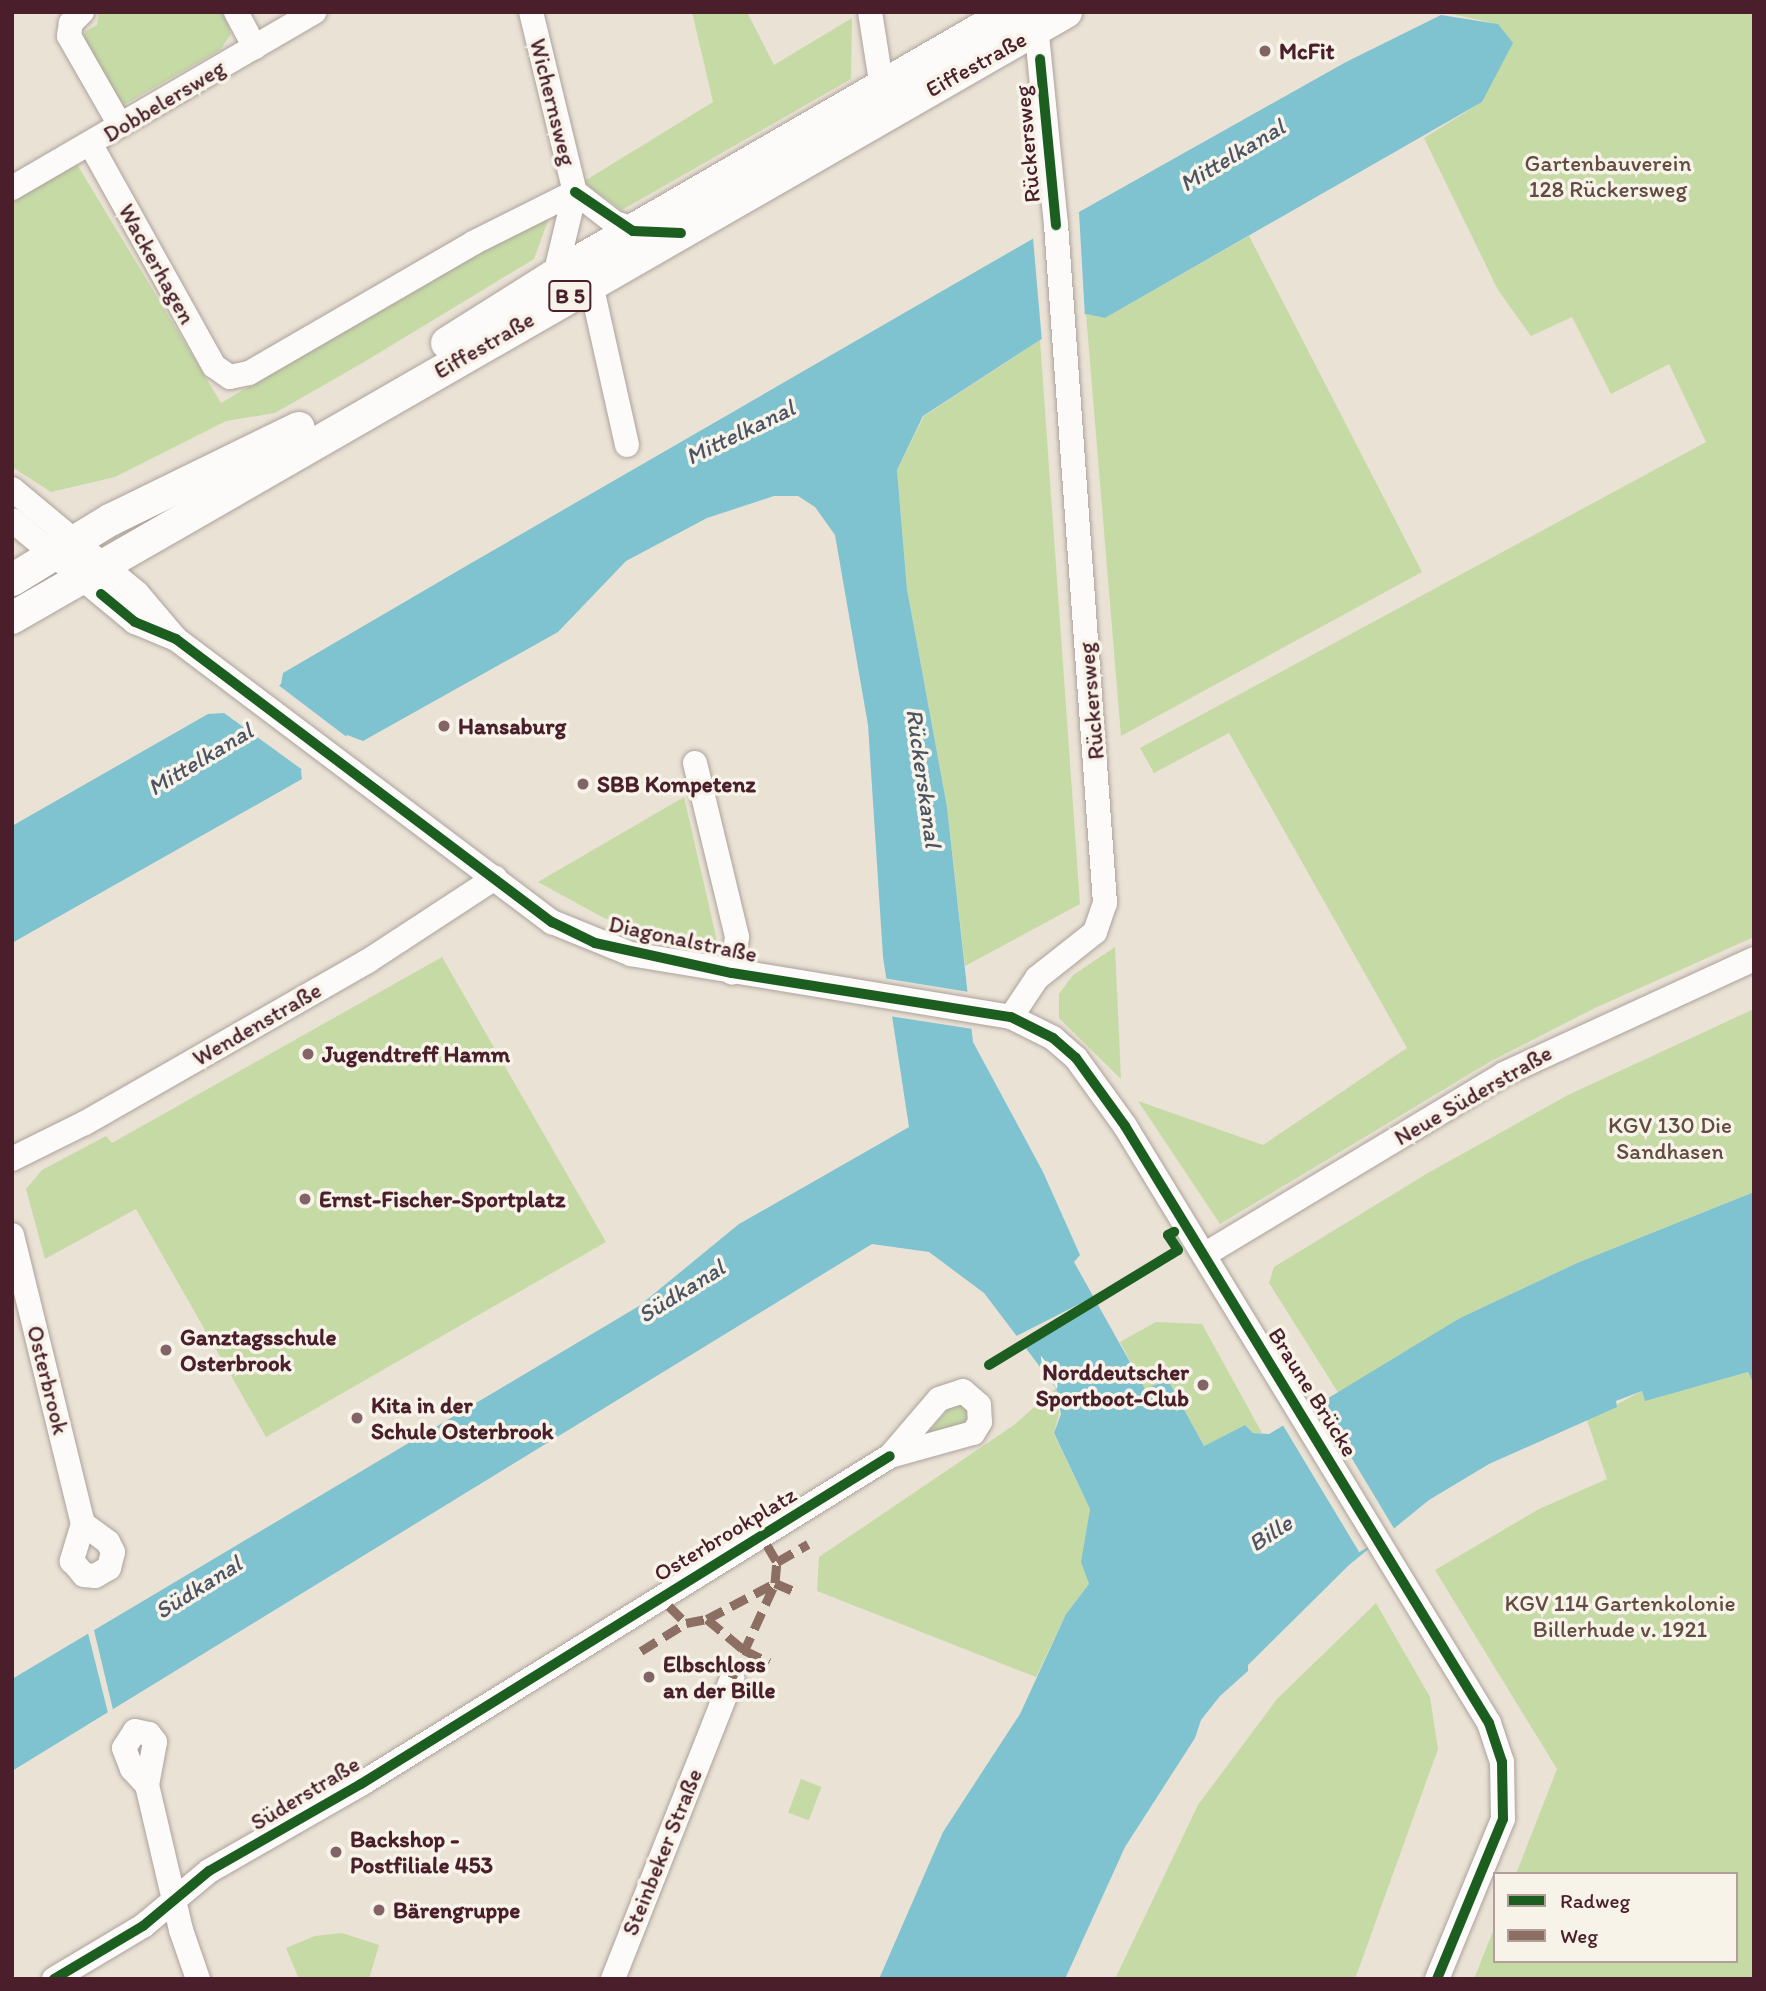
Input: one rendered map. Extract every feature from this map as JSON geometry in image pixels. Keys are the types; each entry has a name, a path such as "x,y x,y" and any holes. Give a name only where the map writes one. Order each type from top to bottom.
{"main road":[{"name":"Eiffestraße","path":"12,580 64,547 380,384 555,275 1010,12"},
{"name":"Eiffestraße","path":"12,618 681,233 1036,21 1066,12"}],"street":[{"path":"82,12 71,23 69,36 120,125"},
{"path":"236,12 256,47"},
{"name":"Dobbelersweg","path":"12,188 91,145 120,125 315,12"},
{"name":"Wichernsweg","path":"531,12 575,191 555,275"},
{"path":"870,12 882,88"},
{"name":"Rückersweg","path":"1011,1017 1037,978 1095,932 1105,904 1056,225 1036,21"},
{"name":"Wackerhagen","path":"91,145 214,366 230,377 249,373 472,243 575,191"},
{"name":"Wichernsweg","path":"575,191 633,231"},
{"path":"633,231 681,233"},
{"path":"591,284 627,445"},
{"name":"Diagonalstraße","path":"12,489 64,547 93,571 135,622 176,639 552,922 595,943 732,973 1011,1017 1053,1038 1094,1081 1204,1255"},
{"name":"Diagonalstraße","path":"12,520 64,547"},
{"path":"695,763 737,937 732,973"},
{"name":"Wendenstraße","path":"12,1159 85,1123 368,961 495,878"},
{"name":"Neue Süderstraße","path":"1204,1255 1504,1074 1754,958"},
{"name":"Osterbrook","path":"12,1235 83,1524"},
{"name":"Braune Brücke","path":"1204,1255 1474,1691 1502,1762 1503,1819 1437,1979"},
{"name":"Osterbrookplatz","path":"580,1647 890,1456"},
{"name":"Süderstraße","path":"54,1979 144,1926 209,1871 282,1833 580,1647"},
{"name":"Steinbeker Straße","path":"612,1979 732,1678"},
{"path":"147,1785 198,1979"}],"green space":[{"path":"99,12 224,12 231,34 220,50 122,106 83,38 86,31 97,25"},
{"path":"692,12 747,12 774,65 852,18 851,79 622,210 583,182 713,102"},
{"name":"Gartenbauverein 128 Rückersweg","path":"1442,12 1754,12 1754,937 1595,1008 1491,1061 1220,1224 1138,1101 1263,1145 1407,1048 1229,733 1154,773 1140,748 1706,442 1669,364 1611,394 1572,317 1531,336 1498,290 1424,138 1482,102 1498,24"},
{"path":"75,161 221,403 553,207 534,259 275,413 226,421 115,477 51,492 12,467 12,198"},
{"path":"1249,236 1422,572 1121,736 1086,314 1105,318"},
{"path":"1040,340 1080,904 965,966 947,807 907,589 897,470 924,416"},
{"path":"684,797 717,941 665,935 604,918 538,882"},
{"path":"1115,947 1121,1079 1059,1018 1059,994 1073,975"},
{"name":"Ernst-Fischer-Sportplatz","path":"442,957 606,1242 266,1437 136,1209 45,1259 26,1189 42,1170 106,1136 112,1143"},
{"name":"KGV 130 Die Sandhasen","path":"1754,1009 1754,1192 1577,1263 1460,1318 1339,1394 1269,1283 1274,1267 1428,1173 1568,1095"},
{"name":"Norddeutscher Sportboot-Club","path":"1156,1322 1202,1324 1262,1433 1253,1433 1245,1425 1204,1446 1168,1380 1145,1390 1120,1342"},
{"name":"KGV 114 Gartenkolonie Billerhude v. 1921","path":"1748,1372 1754,1384 1754,1979 1474,1979 1493,1931 1493,1963 1738,1963 1738,1872 1517,1872 1557,1769 1435,1570 1539,1509 1607,1479 1587,1420 1642,1391 1646,1400"},
{"path":"1056,1388 1059,1413 1054,1434 1090,1509 1082,1562 1089,1584 1066,1614 1036,1677 817,1591 819,1557 1014,1425"},
{"path":"958,1403 967,1408 967,1422 927,1434 950,1407"},
{"path":"1376,1603 1430,1697 1438,1749 1355,1979 1115,1979 1198,1805 1277,1699"},
{"path":"801,1779 822,1787 809,1820 788,1813"},
{"path":"342,1933 379,1945 369,1979 299,1979 286,1948 315,1936"}],"water":[{"path":"1441,15 1498,24 1513,43 1482,102 1105,318 1086,314 1040,340 923,416 897,470 907,589 947,807 973,1042 1043,1172 1080,1255 1074,1262 1145,1389 1168,1380 1204,1446 1245,1425 1253,1433 1269,1434 1460,1318 1577,1263 1754,1192 1754,1384 1748,1372 1645,1401 1642,1391 1616,1401 1617,1407 1489,1464 1429,1500 1349,1565 1248,1665 1248,1671 1220,1696 1201,1720 1195,1738 1125,1847 1065,1979 879,1979 943,1832 1020,1714 1066,1614 1089,1584 1081,1562 1090,1509 1054,1433 1061,1414 1056,1388 984,1293 929,1252 872,1244 12,1771 12,1679 639,1306 739,1224 909,1127 883,957 868,725 835,535 815,507 798,496 774,496 707,518 626,561 558,632 363,741 347,735 301,770 302,779 12,943 12,826 208,714 224,713 234,720 281,684 283,673 473,562 1079,212 1346,62"}],"pier":[{"path":"1079,212 1085,317 1042,342 1033,238"},
{"path":"277,684 348,738 304,771 231,718"},
{"path":"883,978 969,992 973,1029 889,1016"},
{"path":"1097,1295 1101,1303 1019,1345 1015,1337"},
{"path":"1318,1402 1395,1531 1359,1552 1282,1424"},
{"path":"93,1626 114,1714 109,1717 87,1629"}],"marked path":[{"path":"641,1651 686,1623 707,1619 775,1583 777,1562 808,1544"},
{"path":"767,1545 777,1562"},
{"path":"732,1678 775,1583 796,1592"},
{"path":"669,1606 686,1623"},
{"path":"707,1619 744,1650 769,1662"}],"cycle path":[{"path":"1040,59 1056,225"},
{"path":"575,192 633,231 681,233"},
{"path":"101,594 135,622 176,639 552,922 595,943 732,973 1011,1017 1053,1038 1076,1058 1125,1126 1489,1723 1502,1762 1503,1819 1437,1979"},
{"path":"989,1365 1178,1250 1168,1235 1174,1232"},
{"path":"54,1979 143,1926 209,1871 361,1784 890,1456"}],"place":[{"name":"McFit","path":"1265,51"},
{"name":"Hansaburg","path":"444,726"},
{"name":"SBB Kompetenz","path":"583,784"},
{"name":"Jugendtreff Hamm","path":"308,1054"},
{"name":"Ernst-Fischer-Sportplatz","path":"305,1199"},
{"name":"Ganztagsschule Osterbrook","path":"166,1350"},
{"name":"Norddeutscher Sportboot-Club","path":"1203,1385"},
{"name":"Kita in der Schule Osterbrook","path":"357,1418"},
{"name":"Elbschloss an der Bille","path":"649,1677"},
{"name":"Backshop - Postfiliale 453","path":"336,1852"},
{"name":"Bärengruppe","path":"379,1910"}],"water label":[{"name":"Mittelkanal","path":"1232,155"},
{"name":"Mittelkanal","path":"740,432"},
{"name":"Mittelkanal","path":"200,759"},
{"name":"Rückerskanal","path":"924,778"},
{"name":"Südkanal","path":"681,1291"},
{"name":"Bille","path":"1270,1533"},
{"name":"Südkanal","path":"198,1587"}]}
